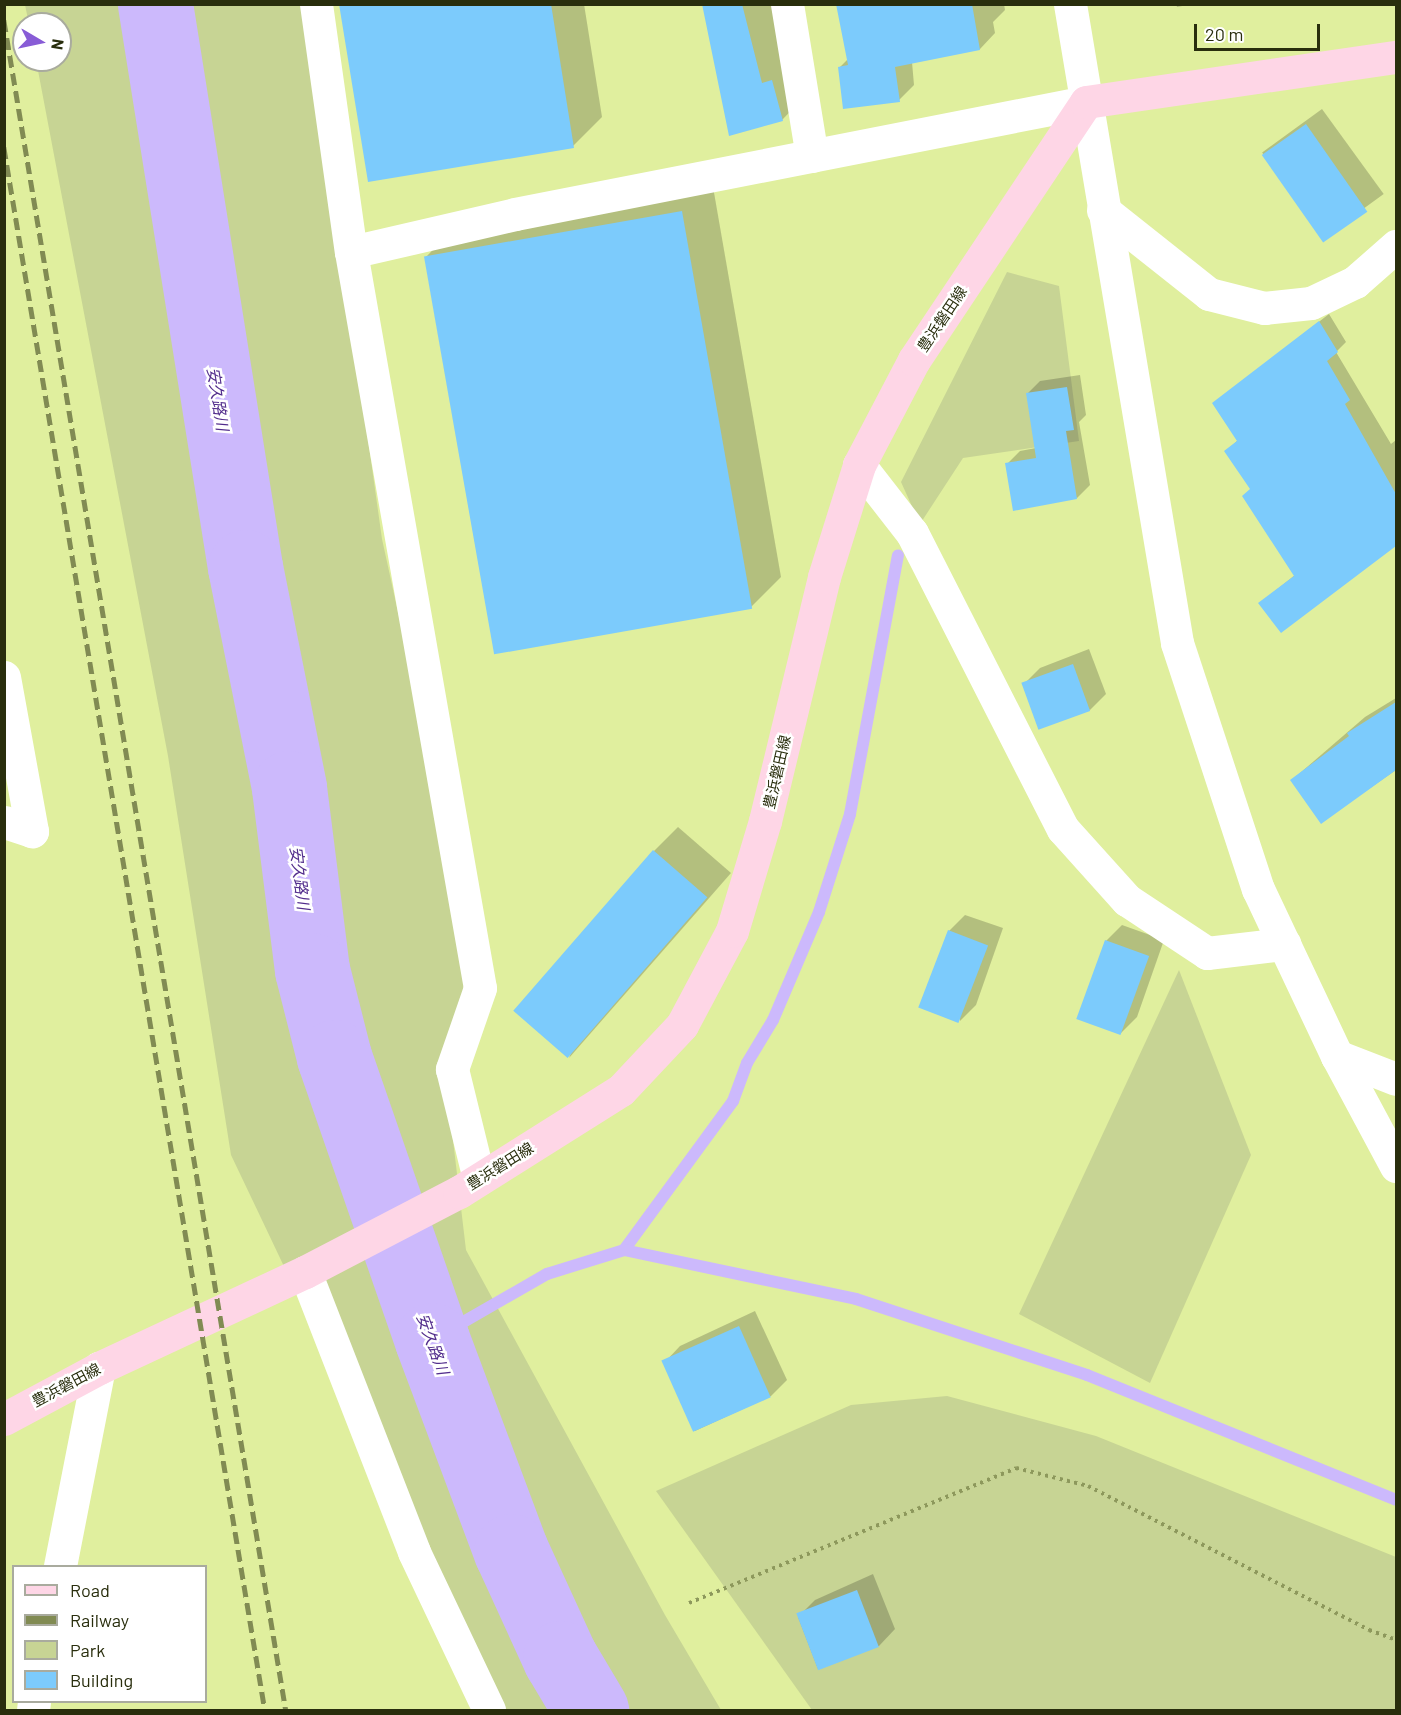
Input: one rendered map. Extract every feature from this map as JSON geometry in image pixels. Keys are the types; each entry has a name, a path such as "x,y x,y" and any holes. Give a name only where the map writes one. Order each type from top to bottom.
{"main road":[{"path":"1086,102 1396,57"},
{"name":"豊浜磐田線","path":"4,1419 99,1368 305,1272 469,1186 621,1090 682,1025 732,932 765,821 824,578 859,465 914,360 1086,102"}],"street":[{"path":"316,4 351,252 480,988 452,1069 469,1186"},
{"path":"787,4 812,156"},
{"path":"1070,4 1177,643 1258,889 1337,1056 1396,1166"},
{"path":"351,252 515,214 1086,102"},
{"path":"1104,210 1209,294 1264,308 1311,303 1355,282 1396,246"},
{"path":"859,465 912,533 1063,829 1127,900 1207,953 1284,944"},
{"path":"4,677 32,831 4,822"},
{"path":"1337,1056 1396,1079"},
{"path":"305,1272 414,1552 489,1710"},
{"path":"60,1565 99,1368"}],"path":[{"path":"689,1603 1016,1468 1088,1486 1369,1630 1396,1640"}],"green space":[{"path":"25,5 307,5 382,539 480,988 444,1064 466,1250 665,1615 721,1710 495,1710 231,1155 168,756 38,72 72,72 72,12 26,12"},
{"path":"1007,272 1059,286 1079,441 963,458 920,524 901,482"},
{"path":"1179,970 1251,1155 1150,1383 1019,1314"},
{"path":"947,1396 1096,1436 1396,1557 1396,1710 812,1710 656,1491 851,1405"}],"building":[{"path":"339,4 551,4 574,148 368,182"},
{"path":"702,4 742,4 762,83 772,80 783,121 729,136"},
{"path":"836,4 972,4 980,50 895,67 900,102 843,109 838,67 848,65"},
{"path":"1306,124 1367,212 1323,243 1262,155"},
{"path":"682,211 752,609 494,654 424,256"},
{"path":"1319,321 1338,352 1327,361 1350,400 1345,404 1396,494 1396,546 1281,633 1258,603 1294,576 1242,496 1250,489 1224,451 1237,441 1212,403"},
{"path":"1067,387 1074,430 1066,431 1077,499 1013,511 1005,463 1036,458 1026,393"},
{"path":"1073,664 1090,711 1038,730 1021,683"},
{"path":"1396,702 1396,770 1321,824 1290,780 1349,736 1347,733"},
{"path":"653,850 707,897 568,1058 513,1011"},
{"path":"948,930 988,945 958,1023 918,1007"},
{"path":"1105,940 1149,956 1120,1035 1076,1019"},
{"path":"739,1326 771,1397 693,1432 661,1361"},
{"path":"857,1590 879,1647 818,1670 796,1613"}],"waterway":[{"name":"安久路川","path":"155,4 245,567 289,788 312,970 334,1057 432,1340 511,1551 560,1658 591,1710"},
{"path":"624,1250 733,1101 747,1063 773,1020 819,912 850,814 898,555"},
{"path":"432,1340 547,1274 624,1250 856,1299 1087,1375 1396,1500"}],"railway":[{"path":"4,20 286,1710"},
{"path":"4,147 265,1710"}]}
